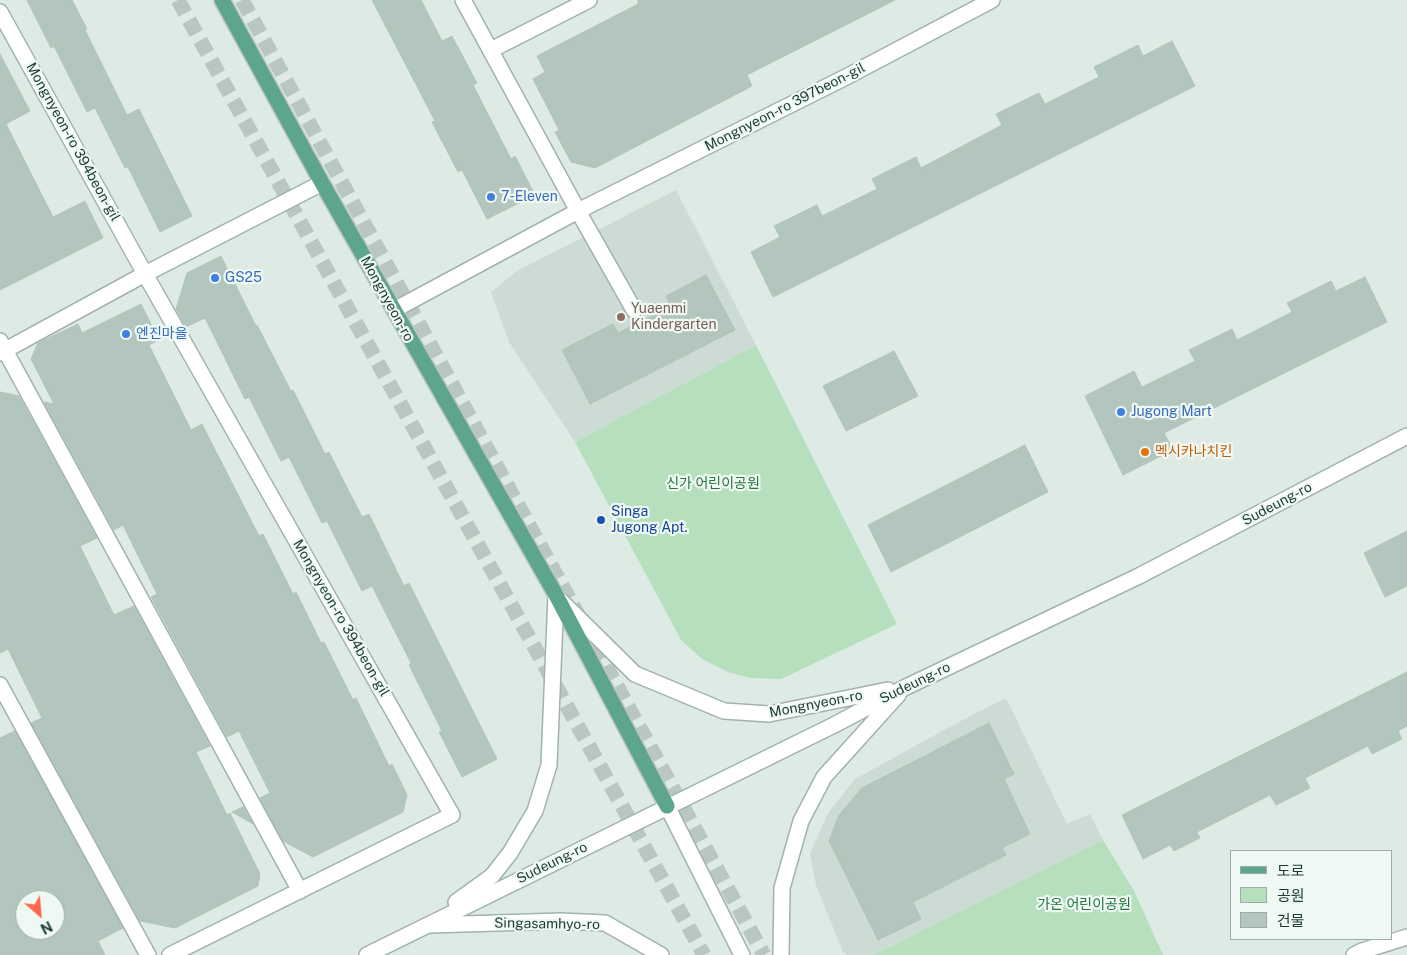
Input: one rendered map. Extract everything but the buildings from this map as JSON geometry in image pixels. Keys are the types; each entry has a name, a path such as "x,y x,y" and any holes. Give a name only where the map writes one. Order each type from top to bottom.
{"main road":[{"name":"Mongnyeon-ro","path":"223,0 322,183 556,595 667,806"}],"street":[{"path":"463,0 578,212 634,310"},
{"path":"491,50 589,0"},
{"name":"Mongnyeon-ro 397beon-gil","path":"394,310 578,212 846,77 992,0"},
{"name":"Mongnyeon-ro 394beon-gil","path":"0,12 145,274 452,815 170,955"},
{"path":"300,892 2,348 322,183"},
{"name":"Sudeung-ro","path":"367,955 834,724 906,686 1139,576 1407,436"},
{"path":"425,925 492,876 510,853 535,811 549,765 556,595"},
{"name":"Mongnyeon-ro","path":"556,595 635,674 724,711 769,714 906,686"},
{"path":"0,684 148,955"},
{"path":"781,955 782,888 801,821 824,777 906,686"},
{"path":"667,806 742,955"},
{"name":"Singasamhyo-ro","path":"425,925 561,921 605,924 661,955"},
{"path":"1354,955 1407,937"}],"shaded area":[{"name":"Yuaenmi Kindergarten","path":"676,190 756,345 575,442 509,342 491,292 517,271"},
{"path":"1006,698 1067,824 1090,814 1103,840 874,955 847,955 843,952 816,885 810,854 828,813 855,779"}],"green space":[{"name":"신가 어린이공원","path":"756,345 897,624 781,679 750,678 728,672 702,659 681,640 575,442"},
{"name":"가온 어린이공원","path":"1103,840 1134,891 1163,955 874,955"}],"tunnel":[{"path":"178,0 704,955"},
{"path":"242,0 764,955"}],"place":[{"name":"7-Eleven","path":"491,197"},
{"name":"GS25","path":"215,278"},
{"name":"Yuaenmi Kindergarten","path":"621,317"},
{"name":"엔진마을","path":"126,334"},
{"name":"Jugong Mart","path":"1121,412"},
{"name":"멕시카나치킨","path":"1145,452"},
{"name":"Singa Jugong Apt.","path":"601,520"}]}
